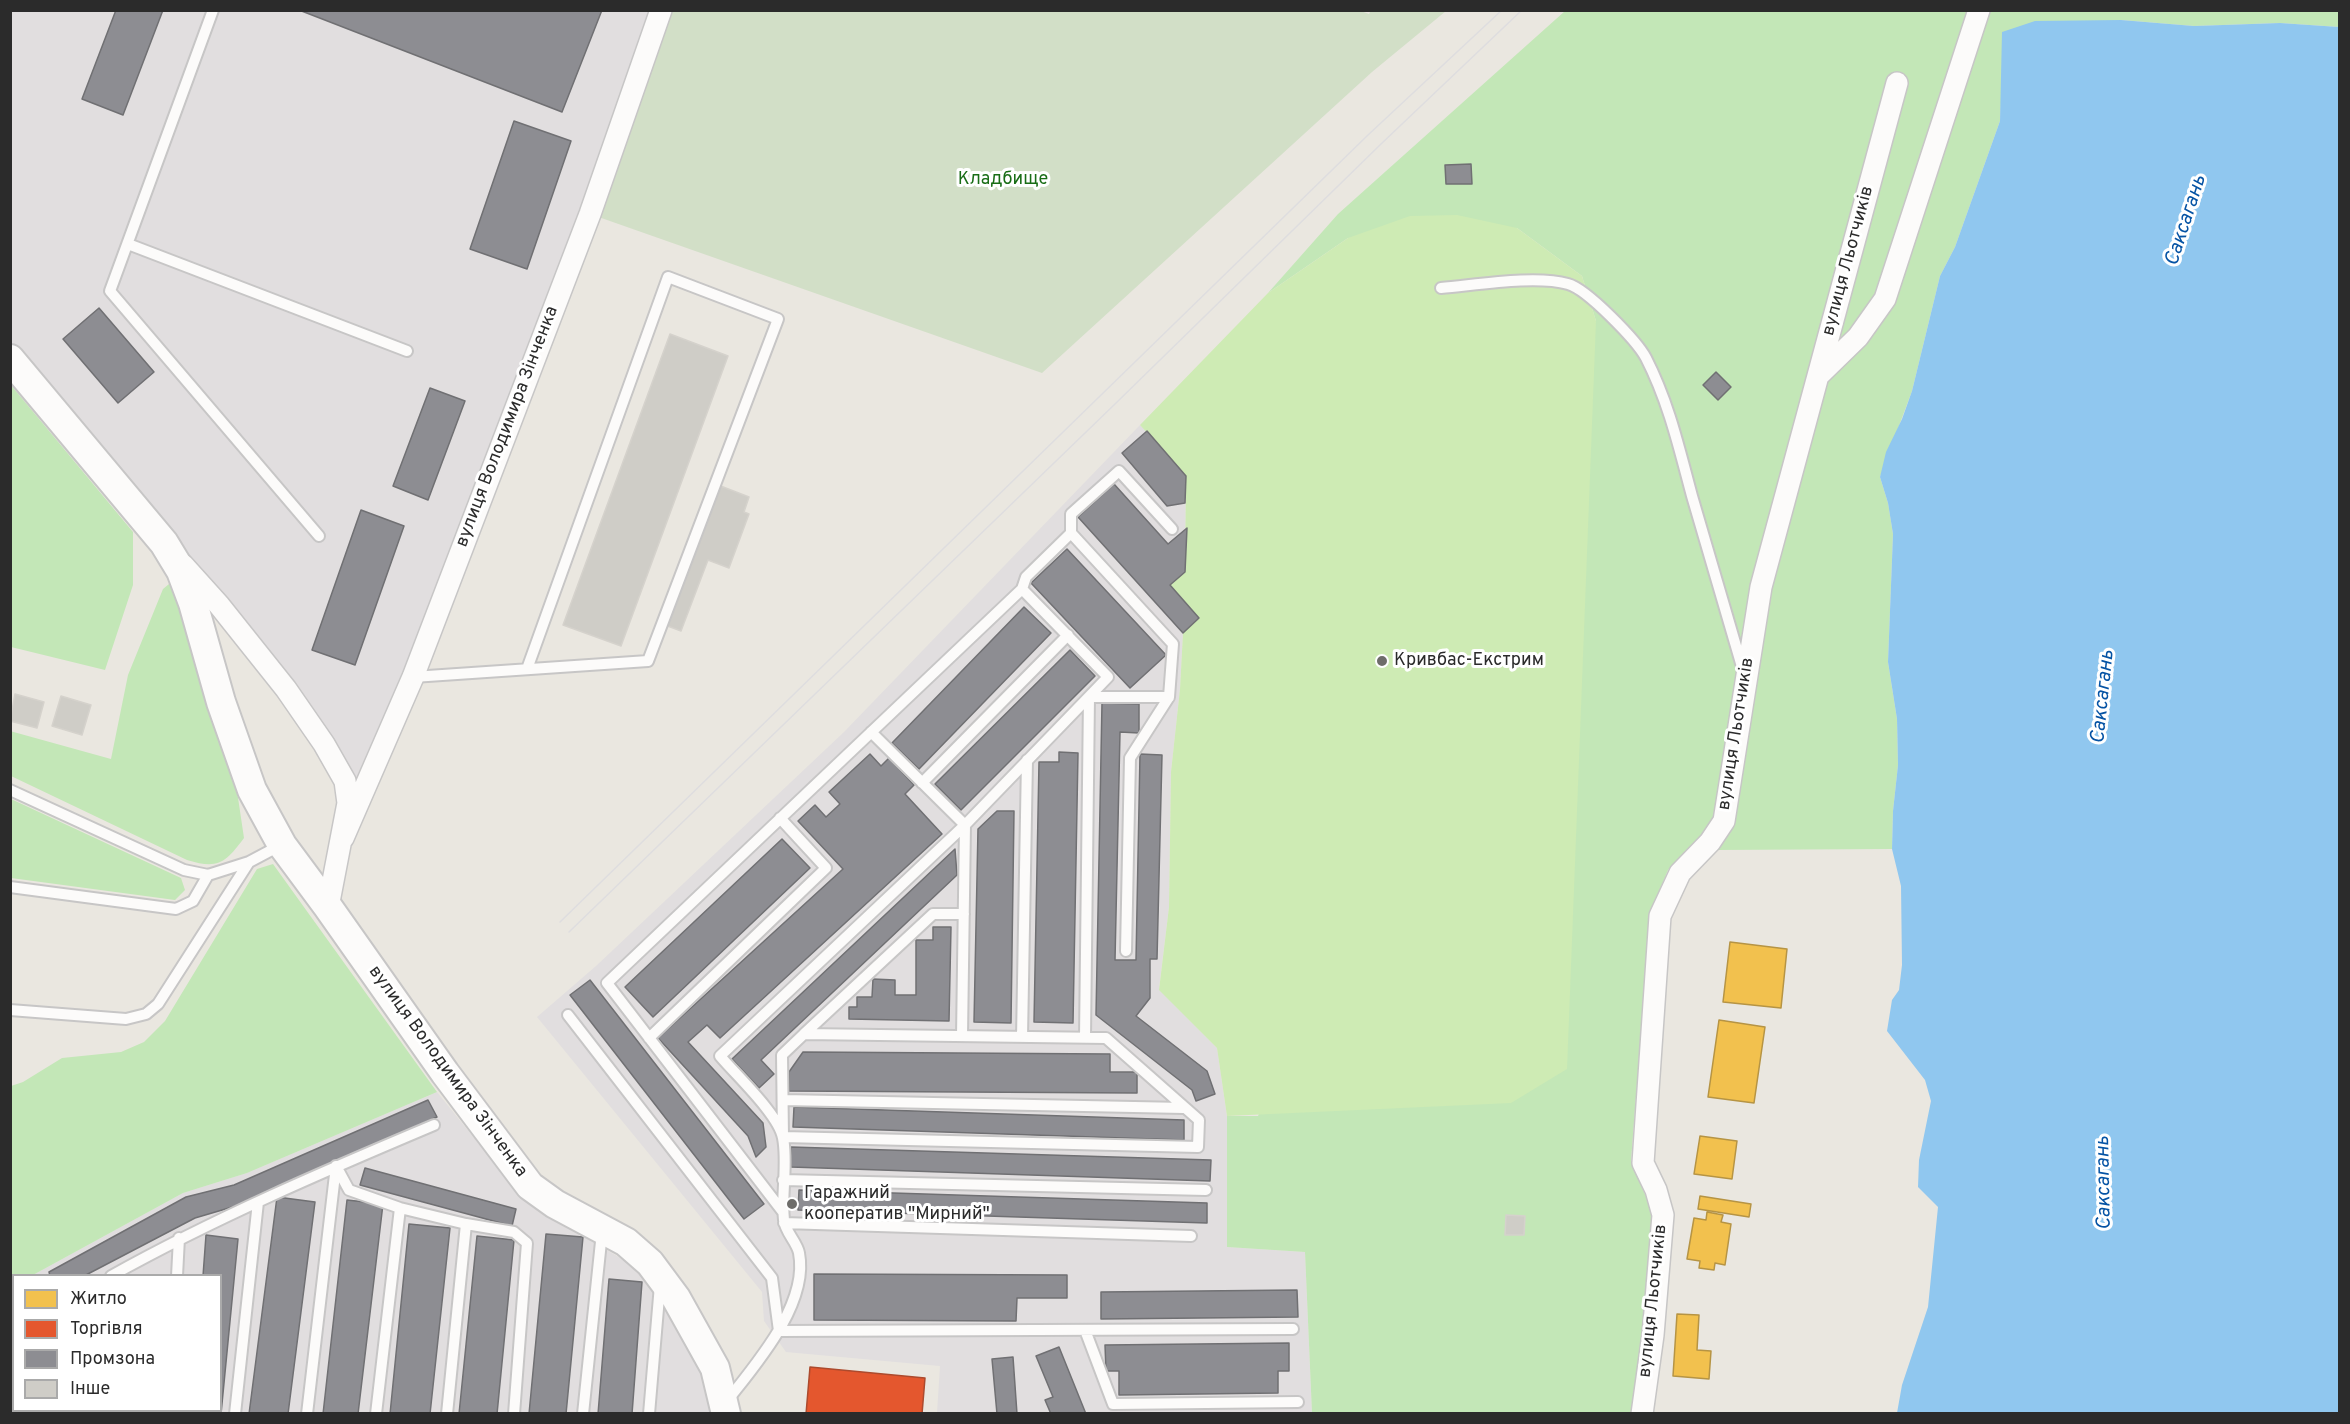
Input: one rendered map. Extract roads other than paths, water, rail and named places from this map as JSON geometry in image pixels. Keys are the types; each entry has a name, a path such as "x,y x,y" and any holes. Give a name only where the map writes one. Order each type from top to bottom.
{"main road":[{"name":"вулиця Володимира Зінченка","path":"10,359 164,543 181,571 193,603 221,702 252,790 282,845 445,1073 530,1186 555,1204 626,1242 650,1263 695,1329 715,1368 725,1408"}],"street":[{"name":"вулиця Володимира Зінченка","path":"343,838 413,677 590,214 661,10"},
{"path":"1818,376 1858,337 1885,299 1979,10"},
{"name":"вулиця Льотчиків","path":"1642,1413 1653,1335 1663,1215 1656,1190 1643,1163 1660,916 1680,873 1710,842 1724,821 1761,587 1897,83"},
{"name":"вулиця Володимира Зінченка","path":"164,543 219,605 286,689 337,763 345,781 348,803 328,907"}],"lane":[{"path":"213,10 110,291 318,536"},
{"path":"128,243 407,351"},
{"path":"413,677 527,669 648,660 778,319 668,277 527,669"},
{"path":"1441,288 1521,282 1570,284 1585,294 1617,323 1645,356 1674,425 1746,679"},
{"path":"1126,951 1130,759 1169,697 1173,644 1071,533 1071,514 1119,471 1172,529"},
{"path":"725,1408 779,1331 796,1290 800,1271 799,1252 784,1217 607,983 1022,589 1026,577 1071,533"},
{"path":"783,1137 768,1110 720,1056 965,825 1108,677 1022,589"},
{"path":"922,783 1068,635"},
{"path":"1089,697 1169,697"},
{"path":"1085,1037 1089,697"},
{"path":"871,732 965,825 962,1036"},
{"path":"1022,1036 1027,760"},
{"path":"10,790 184,870 208,875 249,862 282,845"},
{"path":"649,1038 826,868 780,818"},
{"path":"10,1010 126,1019 146,1014 158,1004 249,862"},
{"path":"10,886 176,909 193,901 208,875"},
{"path":"784,1217 782,1054 933,914 964,914"},
{"path":"568,1015 772,1278 779,1331"},
{"path":"783,1137 1198,1147 1199,1120 1106,1038 804,1034"},
{"path":"783,1100 1184,1108"},
{"path":"113,1274 179,1238 336,1166 435,1125"},
{"path":"336,1166 349,1190 400,1208 466,1224 514,1232 527,1243 514,1413"},
{"path":"307,1413 336,1166"},
{"path":"783,1180 1206,1190"},
{"path":"235,1413 258,1202"},
{"path":"375,1413 400,1208"},
{"path":"784,1217 1191,1236"},
{"path":"447,1413 466,1224"},
{"path":"583,1413 602,1230"},
{"path":"177,1274 179,1238"},
{"path":"649,1413 661,1278"},
{"path":"779,1331 1293,1329"},
{"path":"1085,1330 1113,1404 1298,1402"}],"water":[{"name":"Саксагань","path":"2121,20 2194,26 2280,23 2339,27 2339,1413 1897,1413 1902,1385 1928,1307 1938,1207 1918,1187 1919,1160 1931,1101 1925,1080 1887,1031 1892,1000 1899,990 1902,965 1901,886 1892,849 1898,765 1897,719 1888,662 1893,534 1888,503 1880,477 1886,452 1912,391 1940,276 1955,247 2000,121 2002,32 2035,21"}],"tram line":[{"path":"560,922 1368,135 1502,10"},
{"path":"569,932 1522,10"}],"place":[{"name":"Кривбас-Екстрим","path":"1382,661"},
{"name":"Гаражний кооператив \"Мирний\"","path":"792,1204"}],"park label":[{"name":"Кладбище","path":"1003,180"}]}
